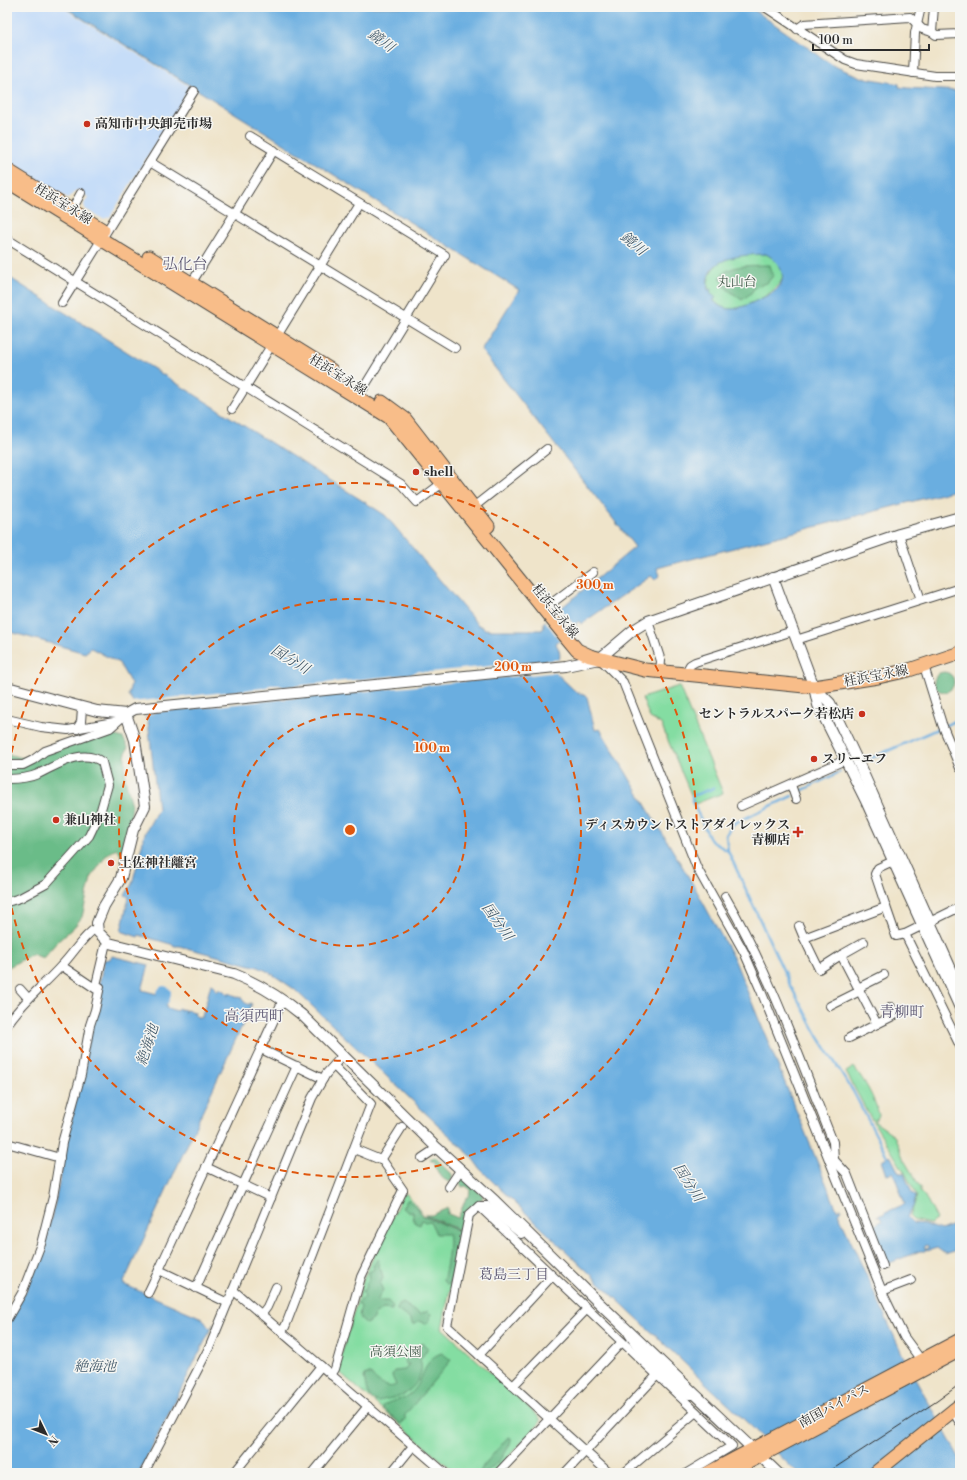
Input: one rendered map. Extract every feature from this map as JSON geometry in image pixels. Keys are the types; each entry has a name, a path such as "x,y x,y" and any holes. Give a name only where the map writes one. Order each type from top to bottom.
{"main road":[{"name":"桂浜宝永線","path":"7,170 69,214"},
{"name":"桂浜宝永線","path":"7,181 69,214 104,235 360,393 398,425 446,480 570,636 599,659 660,672 814,687 878,677 924,666 960,653"},
{"name":"南国バイパス","path":"708,1473 759,1451 960,1340"},
{"name":"南国バイパス","path":"919,1364 960,1350"},
{"path":"875,1473 955,1408"},
{"name":"南国バイパス","path":"728,1473 759,1451"}],"street":[{"path":"765,7 845,60 856,64 935,76 960,76"},
{"path":"913,73 917,22 921,7"},
{"path":"932,32 934,7"},
{"path":"797,29 804,24 910,17 917,22 922,29 936,35 960,34"},
{"path":"62,303 194,90"},
{"path":"250,136 445,255 360,393"},
{"path":"188,287 236,214 274,150"},
{"path":"150,162 455,348"},
{"path":"69,214 81,193"},
{"path":"232,409 359,203"},
{"path":"7,239 401,484 417,502 446,480"},
{"path":"470,510 547,448"},
{"path":"7,687 97,712 130,711 566,666 599,659 632,631 648,621 899,534 960,517"},
{"path":"899,534 921,600"},
{"path":"549,610 593,572"},
{"path":"772,577 814,687 818,704 893,861 960,989"},
{"path":"685,674 690,665 695,662 794,636 960,588"},
{"path":"648,621 662,661 660,672"},
{"path":"599,659 622,682 698,868 744,952 761,991 832,1161 882,1291 919,1364"},
{"path":"924,666 942,726 960,768"},
{"path":"814,687 830,703 859,764 960,1008"},
{"path":"77,729 81,722 82,708"},
{"path":"7,765 23,765 45,751 110,728 130,711"},
{"path":"130,711 145,806 133,830 121,878 104,906 97,927 98,932 109,943 234,974 253,982 284,1000 343,1055 437,1148 527,1232 695,1395 759,1451 778,1473"},
{"path":"7,719 58,730 77,729 116,722"},
{"path":"7,780 37,774 70,759 94,757 102,762 108,785 100,813 89,836 46,884 20,898 7,902"},
{"path":"741,806 845,760"},
{"path":"791,785 796,799"},
{"path":"893,861 878,868 875,874 896,936 905,934 960,907"},
{"path":"725,896 754,949 773,992 833,1142 832,1161"},
{"path":"804,938 886,907"},
{"path":"799,926 819,969 864,942"},
{"path":"7,1025 28,998 62,966 86,935 97,927"},
{"path":"905,934 960,1046"},
{"path":"7,1319 22,1292 41,1244 54,1197 62,1143 81,1075 90,1025 100,987 96,985 105,947"},
{"path":"841,955 877,1024"},
{"path":"62,966 99,991"},
{"path":"830,1006 856,993 862,986 884,975"},
{"path":"20,989 28,998"},
{"path":"148,1293 284,1000"},
{"path":"849,1038 895,1015 891,1007"},
{"path":"261,1049 323,1079"},
{"path":"145,1472 210,1346 312,1098 323,1079 343,1055"},
{"path":"196,1288 297,1066"},
{"path":"281,1332 288,1319 371,1104 334,1066"},
{"path":"382,1160 402,1127"},
{"path":"7,1143 60,1158"},
{"path":"422,1158 437,1148"},
{"path":"331,1375 335,1369 360,1277 403,1190 382,1160 354,1149"},
{"path":"832,1161 847,1174 883,1266"},
{"path":"206,1167 271,1198"},
{"path":"449,1187 461,1169"},
{"path":"527,1232 521,1234 488,1206 479,1206 469,1215 447,1326 609,1473"},
{"path":"479,1206 622,1342 689,1396 695,1395"},
{"path":"159,1270 228,1302"},
{"path":"479,1355 552,1276"},
{"path":"882,1291 911,1280"},
{"path":"261,1315 267,1307 276,1287"},
{"path":"233,1290 445,1473"},
{"path":"513,1386 587,1309"},
{"path":"620,1323 634,1343 660,1373 696,1412 732,1446 687,1473"},
{"path":"498,1473 622,1342"},
{"path":"234,1473 321,1366"},
{"path":"565,1473 660,1373"},
{"path":"313,1473 368,1406"},
{"path":"955,1408 960,1421"},
{"path":"624,1473 696,1412"},
{"path":"391,1473 413,1446"}],"shaded area":[{"name":"高知市中央卸売市場","path":"7,7 62,7 190,87 110,217 103,219 85,209 84,204 88,197 77,190 68,198 7,161"}],"green space":[{"name":"丸山台","path":"766,254 781,266 783,272 779,284 774,290 752,303 729,309 718,304 713,299 715,298 709,292 708,285 710,273 715,266 722,261 738,256"},
{"path":"770,265 773,276 767,283 755,287 751,293 742,300 727,289 720,277 730,269 736,267"},
{"path":"940,672 948,672 954,678 954,686 948,692 940,692 934,686 934,678"},
{"path":"679,686 723,793 695,804 661,724 650,718 642,698"},
{"path":"110,734 123,738 128,747 125,756 125,778 132,805 129,830 123,858 117,849 107,854 91,878 82,917 43,958 32,954 7,968 7,754 23,758 50,752"},
{"path":"854,1067 866,1084 875,1103 879,1115 877,1119 874,1119 875,1122 894,1135 904,1160 920,1187 920,1192 927,1200 937,1219 930,1224 913,1220 910,1217 917,1196 905,1173 869,1115 846,1072"},
{"path":"435,1157 452,1174 452,1179 450,1182 441,1177 437,1171 435,1161 431,1161 430,1159"},
{"path":"462,1175 482,1194 483,1198 472,1207 466,1215 462,1231 425,1215 432,1215 448,1208 448,1213 446,1213 458,1218 466,1198 469,1197 470,1190 466,1186 462,1187 458,1178"},
{"name":"高須公園","path":"403,1194 407,1194 423,1215 462,1232 442,1328 540,1418 540,1423 493,1473 456,1473 337,1370 364,1277"},
{"path":"408,1199 423,1216 461,1232 450,1284 446,1284 443,1281 449,1250 448,1234 436,1234 430,1221 425,1222 422,1220 420,1225 415,1223 413,1212 408,1212 402,1208"},
{"path":"377,1260 379,1260 378,1267 381,1269 383,1278 380,1284 383,1290 377,1301 388,1301 393,1306 392,1310 383,1309 373,1316 374,1319 366,1324 360,1317 361,1307 358,1303 365,1297 362,1291 367,1287 366,1284 370,1278 369,1272 374,1269 373,1266"},
{"path":"403,1303 421,1315 428,1311 431,1314 430,1320 426,1324 419,1321 416,1324 412,1324 411,1320 397,1310 398,1305"},
{"path":"422,1343 428,1348 420,1360 421,1371 413,1387 408,1392 398,1397 379,1402 372,1399 368,1392 364,1377 366,1374 371,1374 376,1380 385,1386 389,1387 396,1385 392,1376 394,1371 405,1370 409,1364 406,1364 404,1359 410,1352 413,1355 416,1355 419,1351 417,1346"},
{"path":"442,1353 451,1360 405,1415 405,1420 401,1424 383,1408 383,1406 411,1393 418,1384 428,1363 436,1355"},
{"path":"508,1437 511,1438 505,1453 490,1469 486,1472 480,1472 483,1466"}],"water":[{"path":"64,7 750,7 834,66 861,77 899,84 899,87 960,91 960,489 657,568 660,575 655,580 651,576 581,624 579,621 575,624 577,627 557,642 556,644 560,658 555,672 574,690 587,697 595,730 600,729 694,886 735,961 837,1210 841,1208 842,1210 838,1213 904,1358 960,1459 960,1473 797,1473 753,1428 493,1182 481,1170 470,1155 294,989 269,972 258,967 179,946 174,946 139,935 138,937 121,931 129,897 125,895 132,884 145,833 158,809 148,721 128,695 131,684 119,663 91,648 85,653 7,631 7,276 385,515 477,624 485,629 492,630 542,630 544,627 543,623 635,547 481,350 519,290","holes":["766,254 771,257 780,267 782,272 781,283 772,293 735,309 723,308 713,300 716,298 710,293 711,289 708,290 708,279 711,270 718,264 726,260 746,255"]},
{"name":"絶海池","path":"112,956 149,965 142,990 157,994 159,999 167,1001 166,1008 177,1011 178,1008 181,1009 180,1011 182,1009 185,1010 184,1013 186,1010 195,1012 194,1014 197,1017 202,1017 211,984 214,985 217,992 219,988 227,993 228,996 229,993 241,998 242,997 244,1002 249,1005 250,1003 252,1004 123,1284 202,1318 209,1328 211,1328 214,1323 139,1473 7,1473 7,1325 26,1291 41,1256 55,1203 104,960 110,959"},
{"path":"890,1155 899,1173 904,1173 912,1193 916,1196 913,1207 907,1217 913,1223 924,1224 941,1230 960,1222 960,1249 945,1254 937,1248 927,1251 926,1249 929,1248 927,1245 924,1246 926,1251 920,1251 887,1264 873,1226 882,1221 880,1217 877,1216 884,1215 884,1213 905,1204 893,1172 887,1174 882,1160"}],"pier":[{"path":"560,607 577,629 561,642 545,621"},
{"path":"562,659 559,672 155,712 144,718 131,702 265,688 270,685 279,685 284,687 412,674 417,671 430,672"}],"waterway":[{"path":"867,760 960,719"},
{"path":"797,793 840,772"},
{"path":"714,788 692,796 692,801 711,841 728,851"},
{"path":"792,796 733,824 726,835 728,851 790,985 818,1036 853,1091 889,1160"},
{"name":"絶海池","path":"163,998 164,993"}],"tram line":[{"path":"827,1473 937,1401 960,1384"}],"place":[{"name":"高知市中央卸売市場","path":"87,124"},
{"name":"shell","path":"416,472"},
{"name":"セントラルスパーク若松店","path":"862,714"},
{"name":"スリーエフ","path":"814,759"},
{"name":"兼山神社","path":"56,820"},
{"name":"ディスカウントストアダイレックス 青柳店","path":"798,832"},
{"name":"土佐神社離宮","path":"111,863"}],"district":[{"name":"弘化台","path":"185,264"},
{"name":"青柳町","path":"902,1012"},
{"name":"高須西町","path":"254,1016"},
{"name":"葛島三丁目","path":"514,1275"}],"water label":[{"name":"鏡川","path":"381,41"},
{"name":"鏡川","path":"633,244"},
{"name":"国分川","path":"290,660"},
{"name":"国分川","path":"497,922"},
{"name":"国分川","path":"688,1183"}]}
